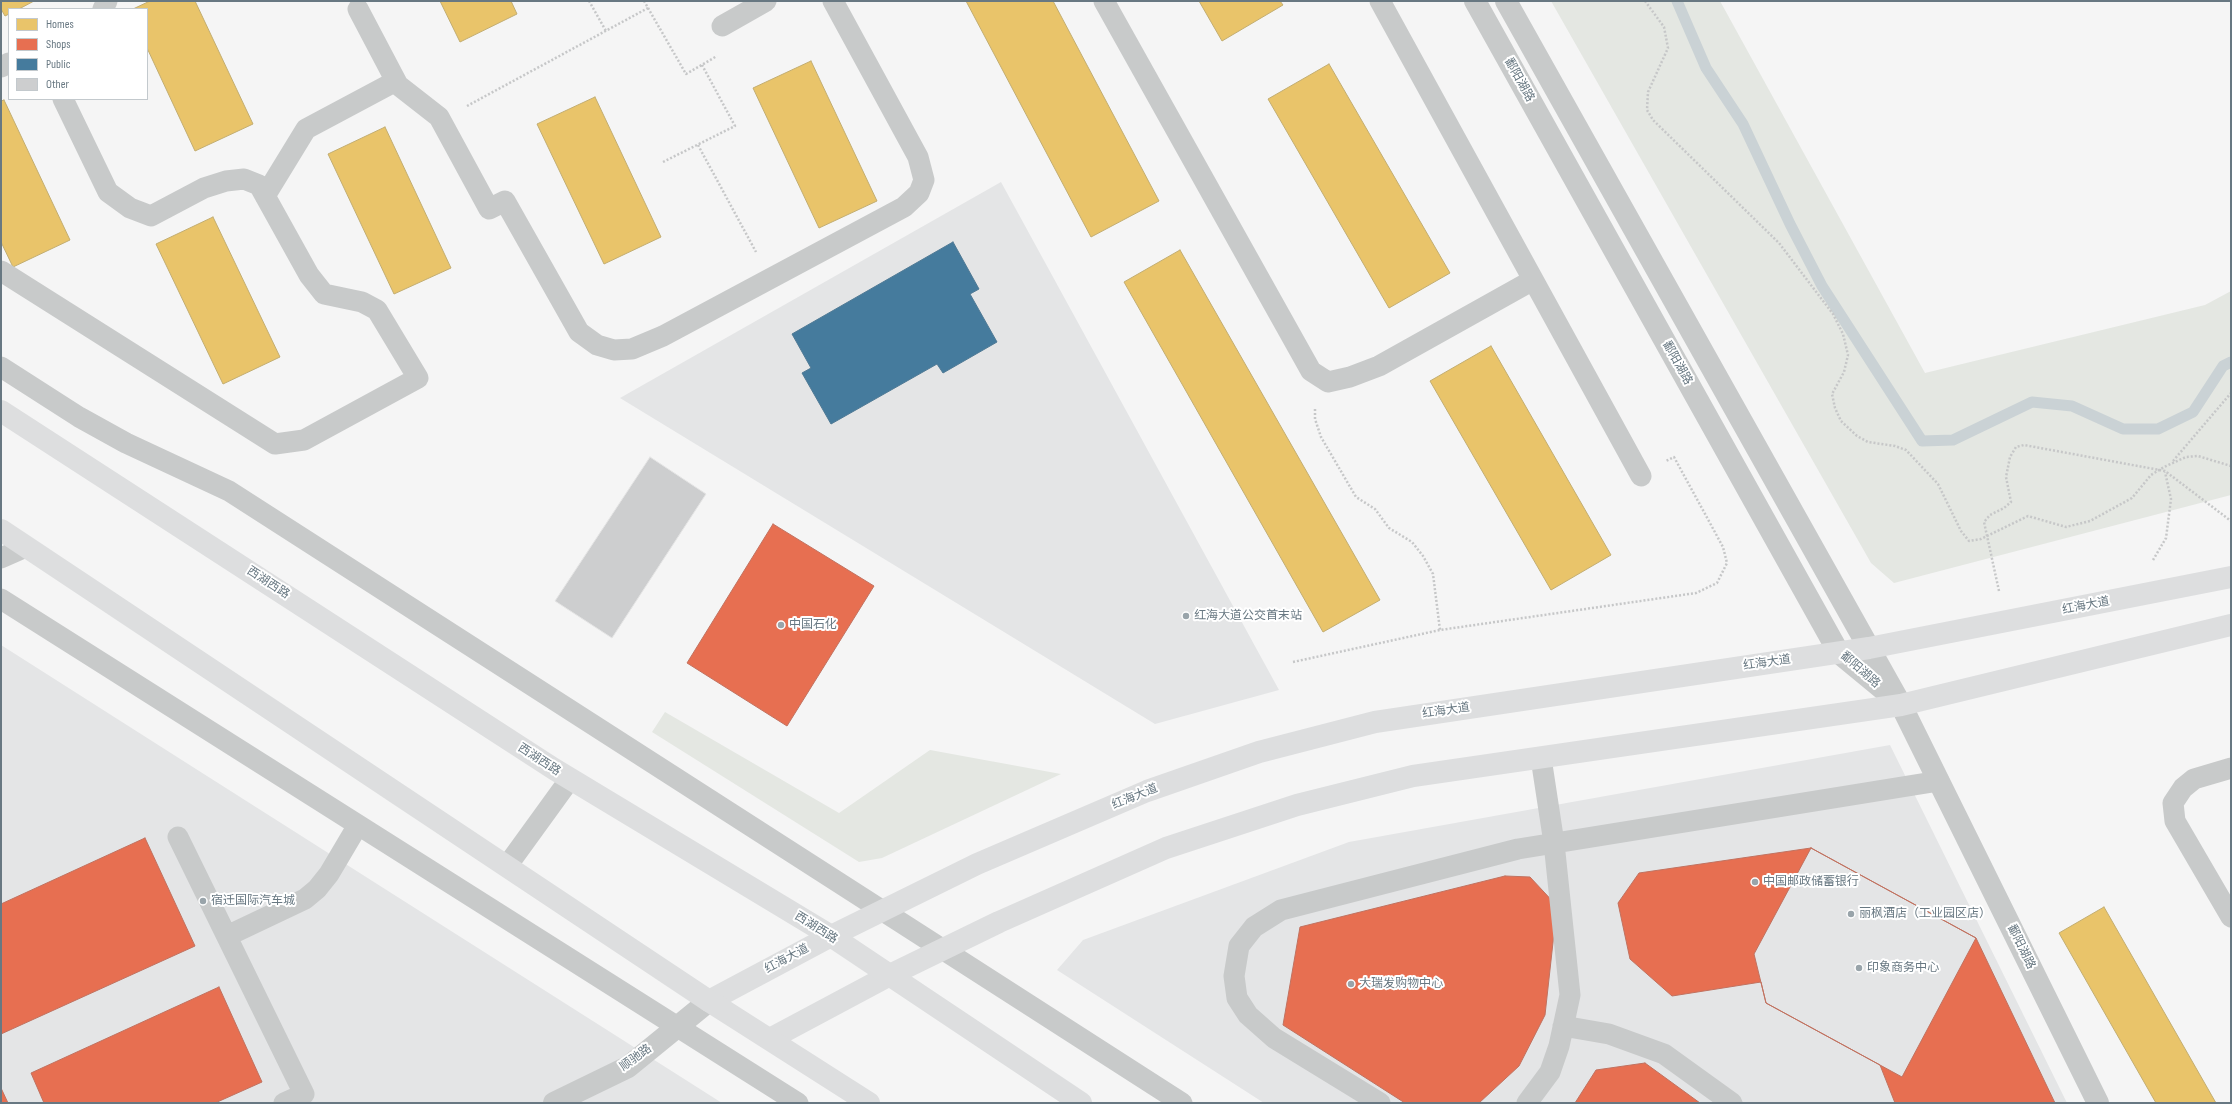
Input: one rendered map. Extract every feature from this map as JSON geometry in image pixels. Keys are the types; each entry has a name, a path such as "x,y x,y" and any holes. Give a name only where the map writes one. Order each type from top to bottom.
{"main road":[{"name":"西湖西路","path":"1,411 570,779 831,936 888,976 1081,1103"},
{"path":"1,530 710,1001 869,1103"},
{"name":"红海大道","path":"710,1001 831,936 977,864 1147,791 1267,750 1375,722 1869,648 2231,577"},
{"path":"770,1039 888,976 999,922 1166,848 1297,805 1413,776 1901,705 2231,625"}],"street":[{"name":"鄱阳湖路","path":"1475,1 1839,653 1901,705"},
{"name":"鄱阳湖路","path":"1506,1 1901,705 2098,1103"},
{"name":"顺驰路","path":"554,1103 628,1067 710,1001"}],"lane":[{"path":"722,26 766,1"},
{"path":"358,9 398,85 439,117 489,209 505,201 579,332 597,345 614,350 632,349 663,336 904,207 919,193 924,180 918,157 833,1"},
{"path":"1104,1 1311,370 1328,382 1350,377 1379,366 1533,280"},
{"path":"1380,1 1641,476"},
{"path":"265,196 306,129 396,81"},
{"path":"1,271 275,444 304,440 418,378 377,310 362,302 324,294 309,275 259,185 244,179 226,181 204,188 151,216 130,208 108,192 63,100"},
{"path":"1,367 78,417 126,443 230,491 1182,1103"},
{"path":"1,558 26,547"},
{"path":"1,599 798,1103"},
{"path":"1526,1103 1550,1072 1559,1046 1570,995 1554,843 1541,758"},
{"path":"2231,768 2194,779 2183,788 2173,803 2175,821 2231,917"},
{"path":"507,866 570,779"},
{"path":"1380,1103 1274,1038 1248,1015 1237,998 1234,976 1239,946 1254,927 1281,910 1518,849 1939,782"},
{"path":"227,936 305,899 317,889 329,874 358,825"},
{"path":"178,837 306,1098 284,1103"},
{"path":"1563,1026 1609,1034 1664,1054 1732,1103"}],"path":[{"path":"589,1 606,31"},
{"path":"644,1 686,74 734,46 722,26"},
{"path":"1645,1 1664,27 1668,48 1648,92 1646,110 1653,120 1778,243 1833,314 1843,334 1848,355 1844,372 1832,394 1835,408 1841,421 1857,436 1868,442 1895,446 1906,450 1938,484 1961,532 1969,542 1981,539 2028,516 2066,527 2090,521 2132,498 2151,475 2186,457 2198,456 2231,466"},
{"path":"441,121 648,8"},
{"path":"663,162 735,126 702,65"},
{"path":"698,145 771,278"},
{"path":"1328,382 1315,406 1315,419 1321,438 1356,497 1375,508 1389,528 1412,542 1424,556 1432,574 1440,630"},
{"path":"2165,471 2231,393"},
{"path":"1999,593 1984,522 1990,515 2004,508 2011,502 2006,477 2010,457 2016,447 2032,445 2165,471 2231,521"},
{"path":"1293,662 1440,630 1696,594 1717,583 1727,563 1723,547 1674,457 1641,476"},
{"path":"2152,562 2166,538 2171,499 2165,471"}],"shaded area":[{"path":"1551,1 1720,1 1925,373 2205,305 2231,291 2231,495 1894,583 1871,563"},
{"path":"1001,182 1279,690 1155,724 620,398"},
{"name":"宿迁国际汽车城","path":"1,645 207,776 722,1103 1,1103"},
{"path":"665,712 839,813 930,750 1061,774 882,858 859,862 652,732"},
{"path":"1890,745 2067,1103 1264,1103 1057,970 1083,940 1349,842"}],"building: Homes":[{"path":"1,1 34,1 21,8 8,8 8,14 5,16 1,9"},
{"path":"150,1 195,1 253,124 195,151 148,50 148,8 135,8"},
{"path":"440,1 511,1 517,14 460,42"},
{"path":"966,1 1053,1 1159,201 1091,237"},
{"path":"1199,1 1280,1 1283,5 1222,41"},
{"path":"811,61 877,201 819,228 753,88"},
{"path":"1329,64 1450,273 1389,308 1268,99"},
{"path":"595,97 661,237 604,264 537,124"},
{"path":"4,100 70,240 13,267 1,242 1,101"},
{"path":"385,127 451,268 394,294 328,154"},
{"path":"213,217 280,357 223,384 156,244"},
{"path":"1180,250 1380,600 1323,632 1124,282"},
{"path":"1491,346 1611,555 1551,590 1430,381"},
{"path":"2104,907 2216,1103 2156,1103 2059,933"}],"building: Shops":[{"name":"中国石化","path":"773,524 874,586 787,726 687,663"},
{"path":"145,838 195,946 1,1034 1,904"},
{"path":"1811,848 1976,938 2055,1103 1895,1103 1880,1065 1766,1003 1761,982 1672,996 1630,959 1618,903 1639,873"},
{"name":"印象商务中心","path":"1811,848 1976,938 1902,1077 1766,1003 1754,954"},
{"path":"1505,876 1530,877 1557,906 1545,1015 1519,1066 1479,1103 1405,1103 1283,1025 1300,927"},
{"path":"219,987 262,1082 215,1103 44,1103 31,1073"},
{"path":"1645,1063 1700,1103 1575,1103 1596,1070"},
{"path":"1,1088 8,1103 1,1103"}],"building: Public":[{"path":"953,242 979,289 970,294 997,342 943,373 937,364 831,424 802,373 811,368 792,334"}],"building: Other":[{"path":"650,457 706,494 612,638 555,601"}],"waterway":[{"path":"1677,1 1706,68 1743,124 1790,224 1822,286 1922,441 1953,440 2032,402 2072,406 2123,429 2158,429 2193,412 2223,366 2231,362"}],"place":[{"name":"红海大道公交首末站","path":"1186,616"},
{"name":"中国石化","path":"781,625"},
{"name":"中国邮政储蓄银行","path":"1755,882"},
{"name":"宿迁国际汽车城","path":"203,901"},
{"name":"丽枫酒店（工业园区店）","path":"1851,914"},
{"name":"印象商务中心","path":"1859,968"},
{"name":"大瑞发购物中心","path":"1351,984"}]}
